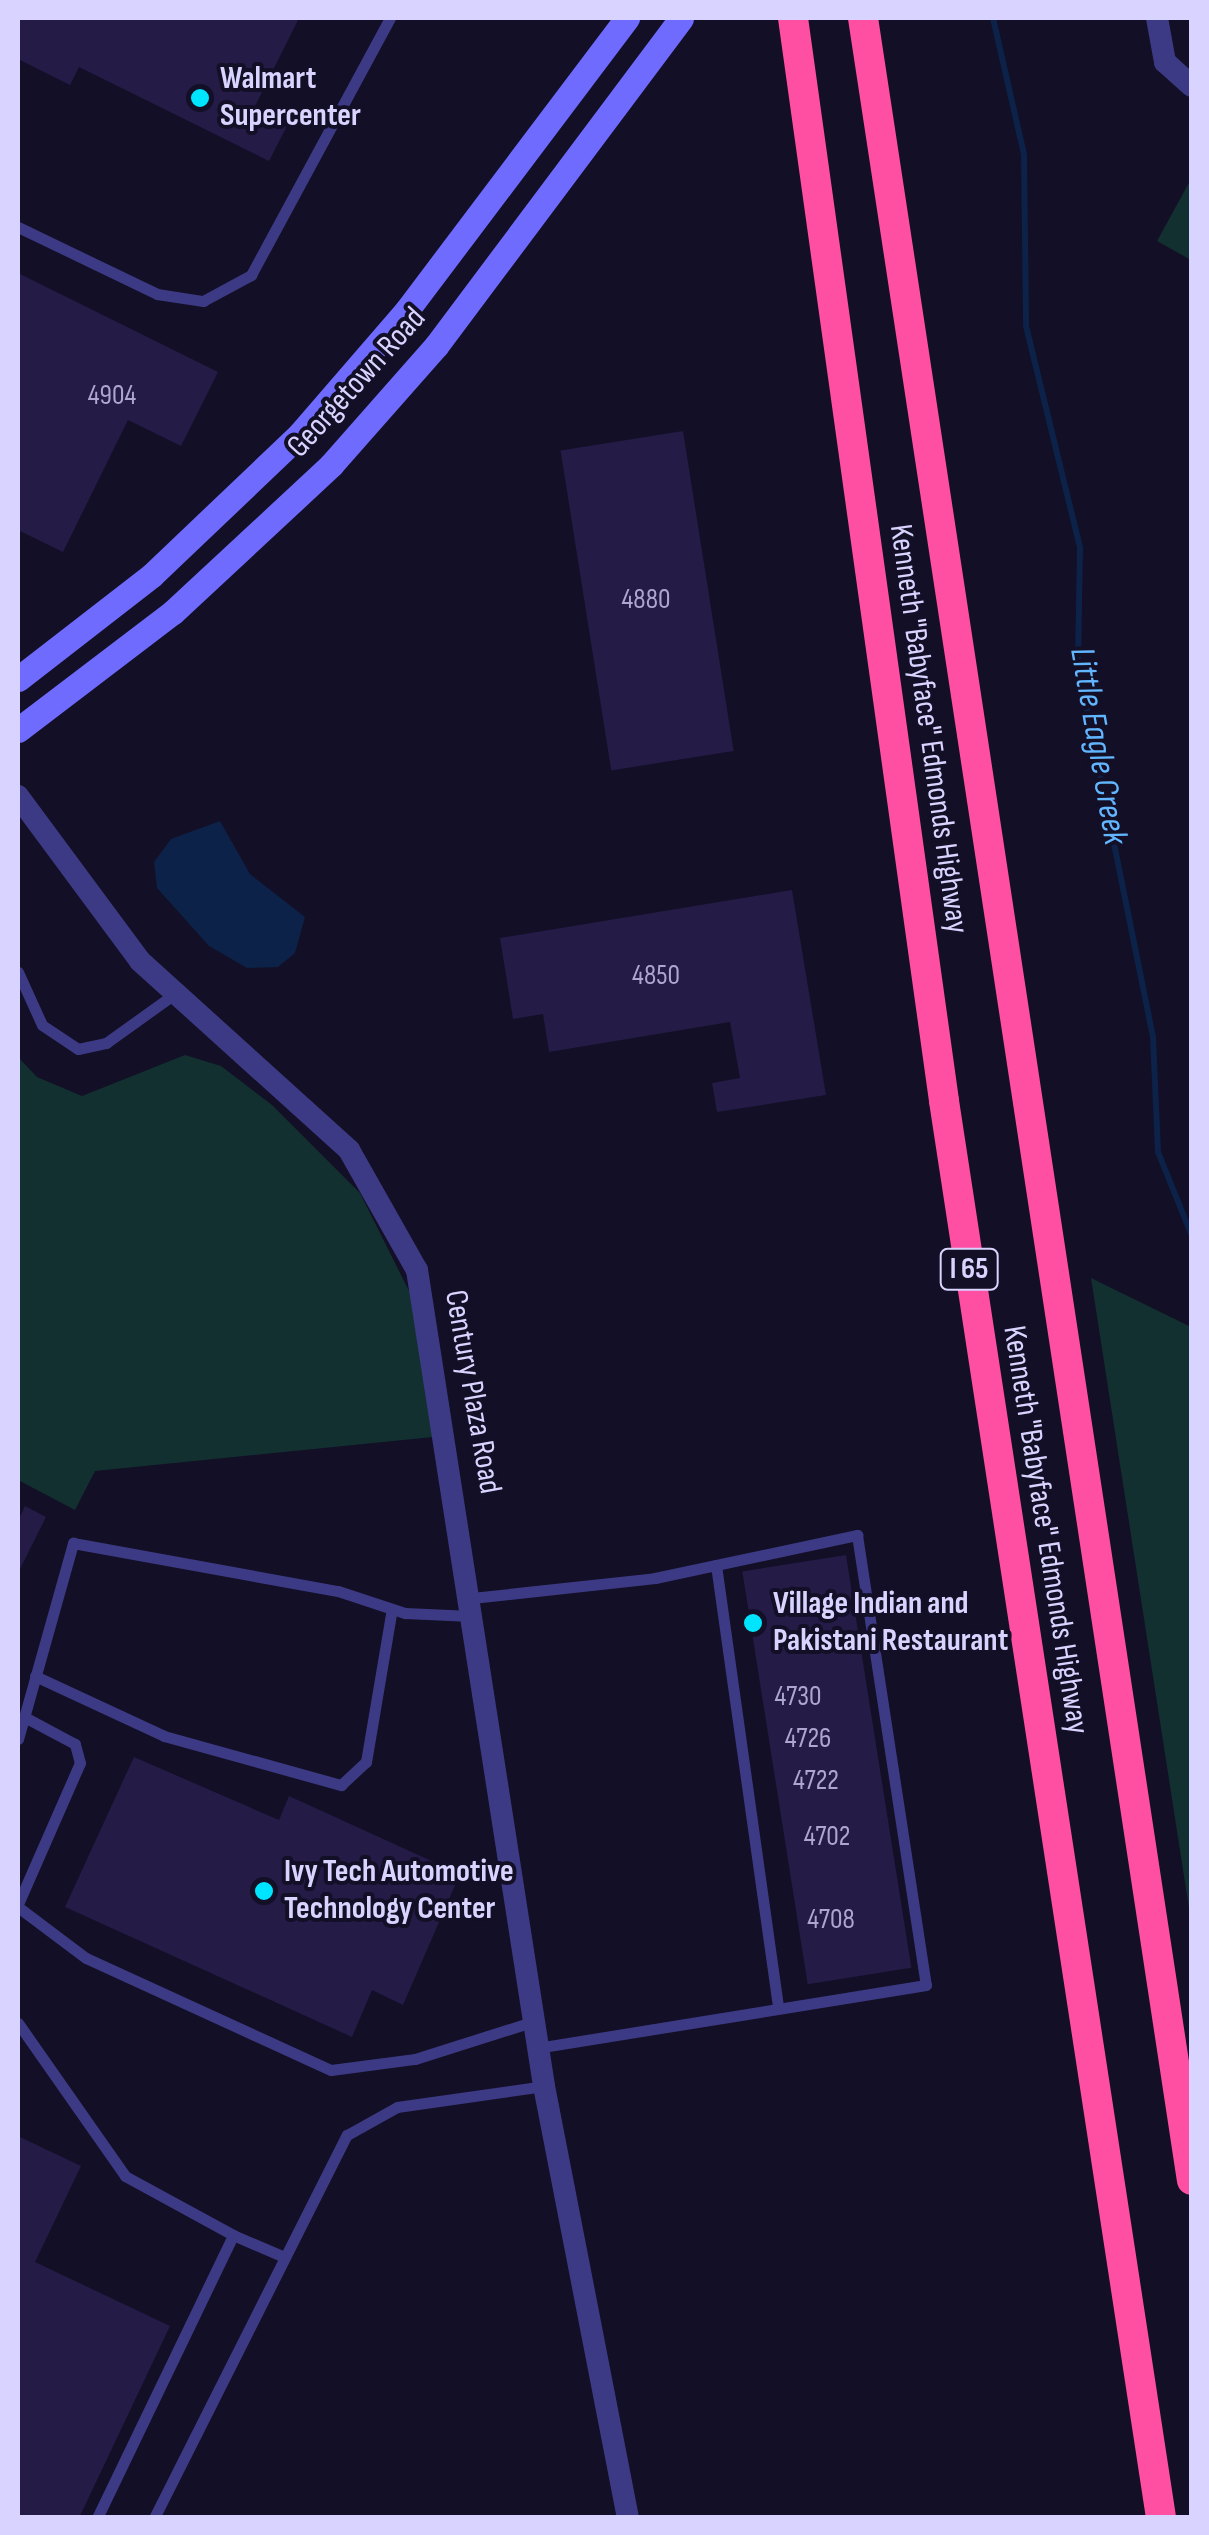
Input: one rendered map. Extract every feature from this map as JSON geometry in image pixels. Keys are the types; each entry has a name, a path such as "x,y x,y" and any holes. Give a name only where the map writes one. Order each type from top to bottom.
{"highway":[{"name":"Kenneth \"Babyface\" Edmonds Highway","path":"793,18 944,1101 1161,2518"},
{"name":"Kenneth \"Babyface\" Edmonds Highway","path":"863,18 1192,2180"}],"main road":[{"name":"Georgetown Road","path":"18,679 152,575 300,434 407,310 627,18"},
{"name":"Georgetown Road","path":"18,730 173,612 331,465 436,346 680,18"}],"street":[{"path":"1156,18 1165,62 1192,86"},
{"name":"Century Plaza Road","path":"18,796 173,996 330,1128 402,1233 430,1314 544,2086 628,2518"}],"lane":[{"path":"18,227 157,294 203,301 251,275 390,18"},
{"path":"18,972 32,1005 56,1040 78,1049 106,1043 173,996"},
{"path":"18,1012 32,1005"},
{"path":"18,1740 73,1543 392,1609 474,1607 716,1565 857,1534 926,1985 538,2048"},
{"path":"716,1565 778,2008"},
{"path":"35,1676 164,1736 341,1785 366,1762 392,1609"},
{"path":"26,1718 75,1744 80,1762 18,1906 102,1966 331,2070 415,2059 535,2021"},
{"path":"18,2023 125,2176 282,2256"},
{"path":"154,2518 330,2159 374,2116 544,2086"},
{"path":"97,2518 233,2234"}],"green space":[{"path":"1191,179 1192,255 1189,259 1157,241"},
{"path":"185,1055 221,1066 272,1105 360,1193 410,1293 433,1437 95,1471 75,1510 18,1480 18,1057 37,1077 82,1096"},
{"path":"1091,1278 1191,1327 1191,1921"}],"water":[{"path":"220,821 250,874 305,917 295,953 278,967 247,968 209,946 157,888 154,862 171,839"}],"building":[{"name":"Walmart Supercenter","path":"18,18 299,18 253,110 287,126 269,161 79,67 70,85 18,59"},
{"path":"18,273 218,372 181,446 128,420 63,552 18,530"},
{"path":"683,431 734,751 611,770 561,450"},
{"path":"792,890 826,1095 717,1112 712,1083 740,1078 730,1022 549,1052 543,1014 513,1019 500,938"},
{"path":"25,1506 46,1517 18,1573 18,1521"},
{"path":"846,1555 911,1968 808,1984 742,1571"},
{"name":"Ivy Tech Automotive Technology Center","path":"134,1757 279,1820 289,1796 460,1874 403,2005 372,1990 352,2037 65,1907"},
{"path":"18,2136 81,2166 35,2262 170,2326 79,2518 18,2518"}],"waterway":[{"name":"Little Eagle Creek","path":"993,18 1024,155 1026,326 1080,548 1078,665 1153,1037 1158,1152 1192,1236"}],"place":[{"name":"Walmart Supercenter","path":"200,98"},
{"name":"Village Indian and Pakistani Restaurant","path":"753,1623"},
{"name":"Ivy Tech Automotive Technology Center","path":"264,1891"}]}
